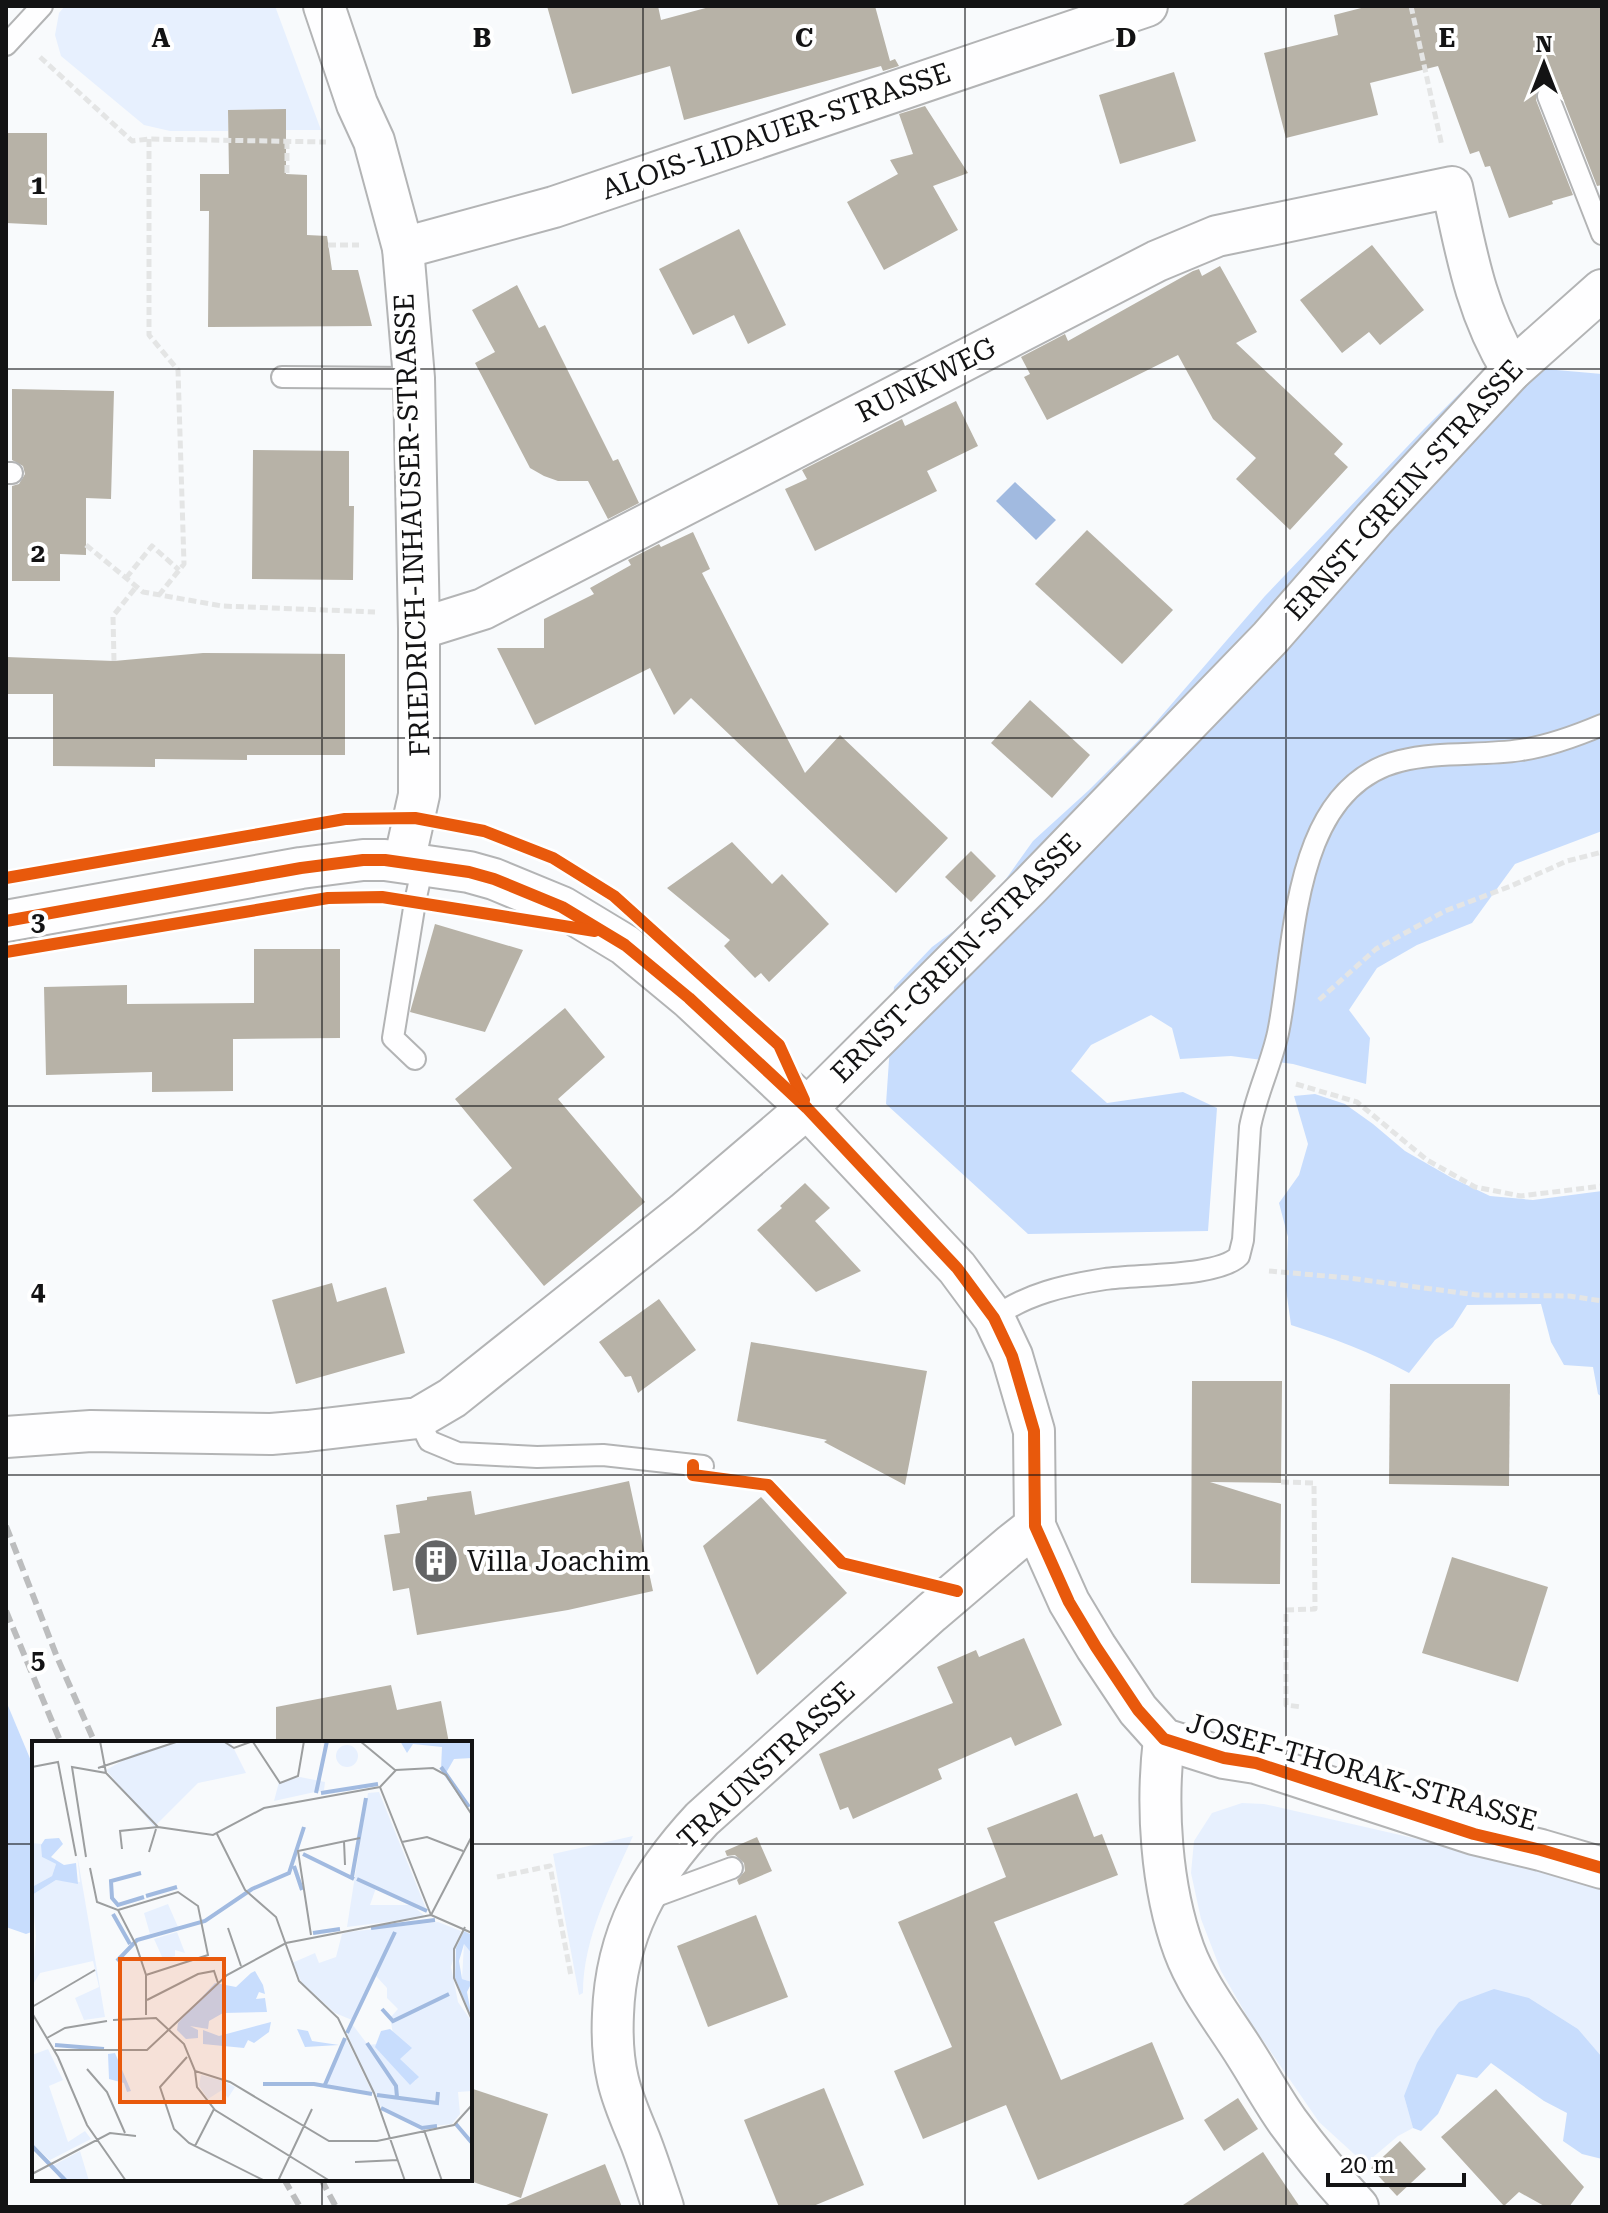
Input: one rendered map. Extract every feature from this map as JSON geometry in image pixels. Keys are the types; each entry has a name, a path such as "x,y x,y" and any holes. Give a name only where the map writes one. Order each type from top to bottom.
{"street":[{"name":"FRIEDRICH-INHAUSER-STRASSE","path":"324,6 357,104 374,141 383,246 414,378 419,629 419,795 414,864"},
{"name":"ALOIS-LIDAUER-STRASSE","path":"383,246 554,207 1147,6"},
{"path":"1452,187 1475,287 1499,348 1512,370"},
{"name":"RUNKWEG","path":"419,629 483,609 1157,261 1217,236 1452,187"},
{"name":"ERNST-GREIN-STRASSE","path":"6,1437 91,1431 271,1434 418,1418 452,1398 668,1226 807,1108 1030,886 1259,649 1512,370 1602,290"},
{"path":"6,921 301,868 363,860 469,872 532,893 562,907 625,945 689,998 807,1108 957,1268 994,1318 1012,1356 1034,1431 1035,1526"},
{"name":"JOSEF-THORAK-STRASSE","path":"1035,1526 1069,1602 1096,1647 1138,1710 1164,1739 1224,1758 1256,1763 1474,1834 1602,1868"},
{"name":"TRAUNSTRASSE","path":"663,2207 621,2092 613,2050 617,1968 642,1901 675,1848 702,1819 931,1613 1035,1526"},
{"path":"1164,1739 1159,1776 1160,1822 1171,1906 1184,1951 1210,2001 1287,2120 1358,2207"}],"lane":[{"path":"11,40 42,6"},
{"path":"1548,96 1602,234"},
{"path":"282,377 414,378"},
{"path":"994,1318 1007,1308 1043,1293 1106,1278 1207,1269 1227,1265 1239,1256 1243,1240 1250,1127 1277,1034 1298,900 1324,824 1337,803 1358,781 1378,768 1397,761 1521,750 1561,741 1602,725"},
{"path":"414,864 415,902 393,1038 415,1059"},
{"path":"418,1418 429,1441 458,1453 537,1457 603,1455 703,1466"},
{"path":"642,1901 732,1868"}],"path":[{"path":"1411,6 1452,187"},
{"path":"11,40 132,141 374,141"},
{"path":"149,139 149,335 178,370 184,564 159,595"},
{"path":"287,141 287,174"},
{"path":"328,245 383,246"},
{"path":"86,545 143,592 222,606 387,612 419,629"},
{"path":"126,578 152,546 179,570"},
{"path":"114,661 113,616 136,587"},
{"path":"1280,1015 1302,1016 1376,949 1445,911 1567,861 1602,852"},
{"path":"1263,1077 1357,1102 1427,1160 1475,1187 1521,1196 1602,1186"},
{"path":"1239,1256 1264,1271 1349,1278 1477,1295 1569,1296 1602,1301"},
{"path":"1281,1482 1314,1483 1315,1609 1286,1610 1286,1705 1302,1707"},
{"path":"497,1877 550,1866 571,1976"}],"shaded area":[{"path":"65,6 275,6 321,130 286,130 285,109 228,110 228,131 170,131 144,125 61,56 55,35 59,13"},
{"path":"1545,369 1602,374 1602,831 1515,864 1472,923 1417,945 1377,968 1349,1010 1370,1038 1366,1084 1293,1064 1231,1056 1180,1059 1172,1028 1151,1015 1091,1045 1071,1071 1107,1103 1183,1092 1217,1108 1208,1231 1028,1234 886,1104 894,987 932,947 986,907 1033,841 1150,729 1265,596 1480,373"},
{"path":"1015,482 1056,520 1036,540 996,501"},
{"path":"1315,1094 1345,1104 1405,1151 1490,1196 1533,1200 1602,1191 1602,1397 1598,1394 1593,1367 1564,1365 1551,1342 1541,1304 1467,1305 1453,1327 1435,1340 1409,1373 1351,1346 1291,1325 1286,1289 1288,1237 1279,1203 1299,1175 1308,1144 1294,1096"},
{"path":"6,1701 32,1763 32,1932 26,1934 6,1927"},
{"path":"1242,1803 1264,1804 1536,1866 1602,1888 1602,2057 1578,2029 1529,1998 1404,2096 1413,2128 1398,2136 1365,2164 1319,2122 1251,2023 1221,1971 1201,1919 1191,1873 1194,1841 1212,1813"},
{"path":"633,1836 593,1932 584,1972 583,1993 579,1995 553,1854"},
{"path":"1494,1989 1529,1998 1578,2029 1602,2057 1602,2159 1582,2154 1563,2141 1567,2113 1544,2101 1491,2063 1477,2078 1457,2074 1438,2114 1421,2131 1413,2128 1404,2096 1417,2063 1437,2029 1459,2002"}],"building":[{"path":"547,6 658,6 661,20 713,6 875,6 890,61 895,59 899,66 883,71 881,66 684,120 670,66 572,94"},
{"path":"1369,6 1602,6 1602,185 1597,186 1560,91 1551,83 1544,84 1537,89 1536,100 1573,195 1509,218 1490,166 1485,167 1479,151 1470,154 1438,66 1370,83 1378,115 1286,138 1264,53 1338,35 1334,15"},
{"path":"1174,72 1196,141 1120,164 1099,95"},
{"path":"925,106 968,173 933,186 958,230 884,270 847,202 898,174 890,160 913,154 899,114"},
{"path":"286,109 286,174 307,175 307,235 327,236 332,270 358,270 372,326 208,327 209,211 200,211 200,174 229,174 228,110"},
{"path":"6,133 47,133 47,225 6,223"},
{"path":"739,229 786,325 748,344 734,315 693,335 659,269"},
{"path":"1372,245 1424,310 1380,345 1369,332 1342,353 1300,300"},
{"path":"1220,266 1257,332 1236,343 1343,444 1334,454 1348,467 1290,530 1236,479 1256,458 1213,419 1178,355 1047,420 1024,377 1030,374 1021,357 1065,334 1068,341 1193,271 1199,269 1202,276"},
{"path":"517,285 539,328 545,325 613,461 618,459 639,503 608,519 588,481 558,481 530,468 475,363 495,352 472,310"},
{"path":"12,389 114,391 111,499 86,498 86,555 60,554 60,581 12,581 12,486 19,484 25,474 23,466 12,460"},
{"path":"956,401 978,446 927,471 937,491 815,551 785,489 807,479 802,470 902,419 905,426"},
{"path":"253,450 349,451 349,506 354,506 353,580 252,579"},
{"path":"1087,530 1173,610 1122,664 1035,584"},
{"path":"693,532 710,569 702,573 805,773 840,735 948,838 896,893 691,698 674,715 650,668 535,725 497,648 544,648 544,619 594,594 590,588 631,565 628,560 659,544 661,547"},
{"path":"203,653 345,654 345,755 247,755 247,760 155,759 155,767 53,766 53,694 6,694 6,657 114,661"},
{"path":"1030,700 1090,755 1052,798 991,743"},
{"path":"732,842 772,884 782,874 829,924 769,982 761,973 755,978 724,946 730,940 667,888"},
{"path":"971,851 996,876 971,902 945,877"},
{"path":"435,924 523,950 485,1032 410,1012"},
{"path":"254,949 340,949 340,1038 233,1039 233,1091 152,1092 152,1072 46,1075 44,987 127,985 127,1004 254,1003"},
{"path":"565,1008 605,1057 558,1099 645,1202 544,1286 473,1200 512,1168 455,1099"},
{"path":"805,1183 830,1208 815,1221 861,1271 816,1292 757,1230"},
{"path":"332,1283 337,1302 386,1287 405,1353 296,1384 272,1300"},
{"path":"659,1299 696,1350 638,1393 631,1376 625,1377 599,1342"},
{"path":"751,1342 927,1371 905,1485 824,1442 827,1440 737,1421"},
{"path":"1192,1381 1282,1381 1281,1483 1210,1482 1281,1504 1280,1584 1191,1583"},
{"path":"1390,1384 1510,1384 1509,1486 1389,1484"},
{"path":"629,1481 653,1591 568,1610 417,1635 409,1588 393,1591 384,1535 400,1533 396,1505 471,1491 475,1515"},
{"path":"761,1497 847,1593 757,1675 703,1546"},
{"path":"1452,1557 1548,1587 1518,1682 1422,1653"},
{"path":"1024,1638 1062,1725 1015,1746 1011,1737 938,1769 942,1779 853,1819 848,1807 840,1810 819,1754 953,1703 937,1667 976,1650 979,1657"},
{"path":"391,1685 397,1710 441,1701 449,1741 276,1741 276,1707"},
{"path":"1077,1793 1094,1837 1102,1834 1118,1875 994,1922 1061,2080 1152,2042 1184,2119 1038,2180 1006,2105 923,2139 894,2071 952,2047 898,1922 1006,1877 987,1828"},
{"path":"757,1837 772,1871 739,1885 737,1880 745,1871 744,1863 735,1855 727,1856 725,1851"},
{"path":"756,1915 788,1997 708,2027 677,1946"},
{"path":"824,2088 864,2185 811,2207 779,2207 744,2120"},
{"path":"472,2089 548,2114 521,2198 470,2181"},
{"path":"1496,2089 1584,2187 1569,2207 1546,2207 1519,2192 1504,2206 1441,2137"},
{"path":"1238,2098 1258,2129 1224,2151 1204,2120"},
{"path":"1400,2141 1426,2169 1397,2196 1371,2168"},
{"path":"1263,2152 1300,2207 1180,2207"},
{"path":"605,2164 622,2207 504,2207 504,2206"}],"railway":[{"path":"6,1526 57,1657 94,1741"},
{"path":"6,1611 60,1741"},
{"path":"285,2181 300,2207"},
{"path":"322,2181 336,2207"}],"cycle path":[{"path":"6,878 345,819 415,818 484,831 553,858 614,896 779,1045 804,1100"},
{"path":"6,921 301,868 363,860 385,860 469,872 562,907 625,945 689,998 807,1108 957,1268 994,1318 1012,1356 1034,1431 1035,1526 1069,1602 1096,1647 1138,1710 1164,1739 1224,1758 1256,1763 1474,1834 1602,1868"},
{"path":"6,952 328,898 382,897 595,931"},
{"path":"693,1465 693,1475 768,1485 842,1563 957,1591"}],"place":[{"name":"Villa Joachim","path":"436,1561"}]}
